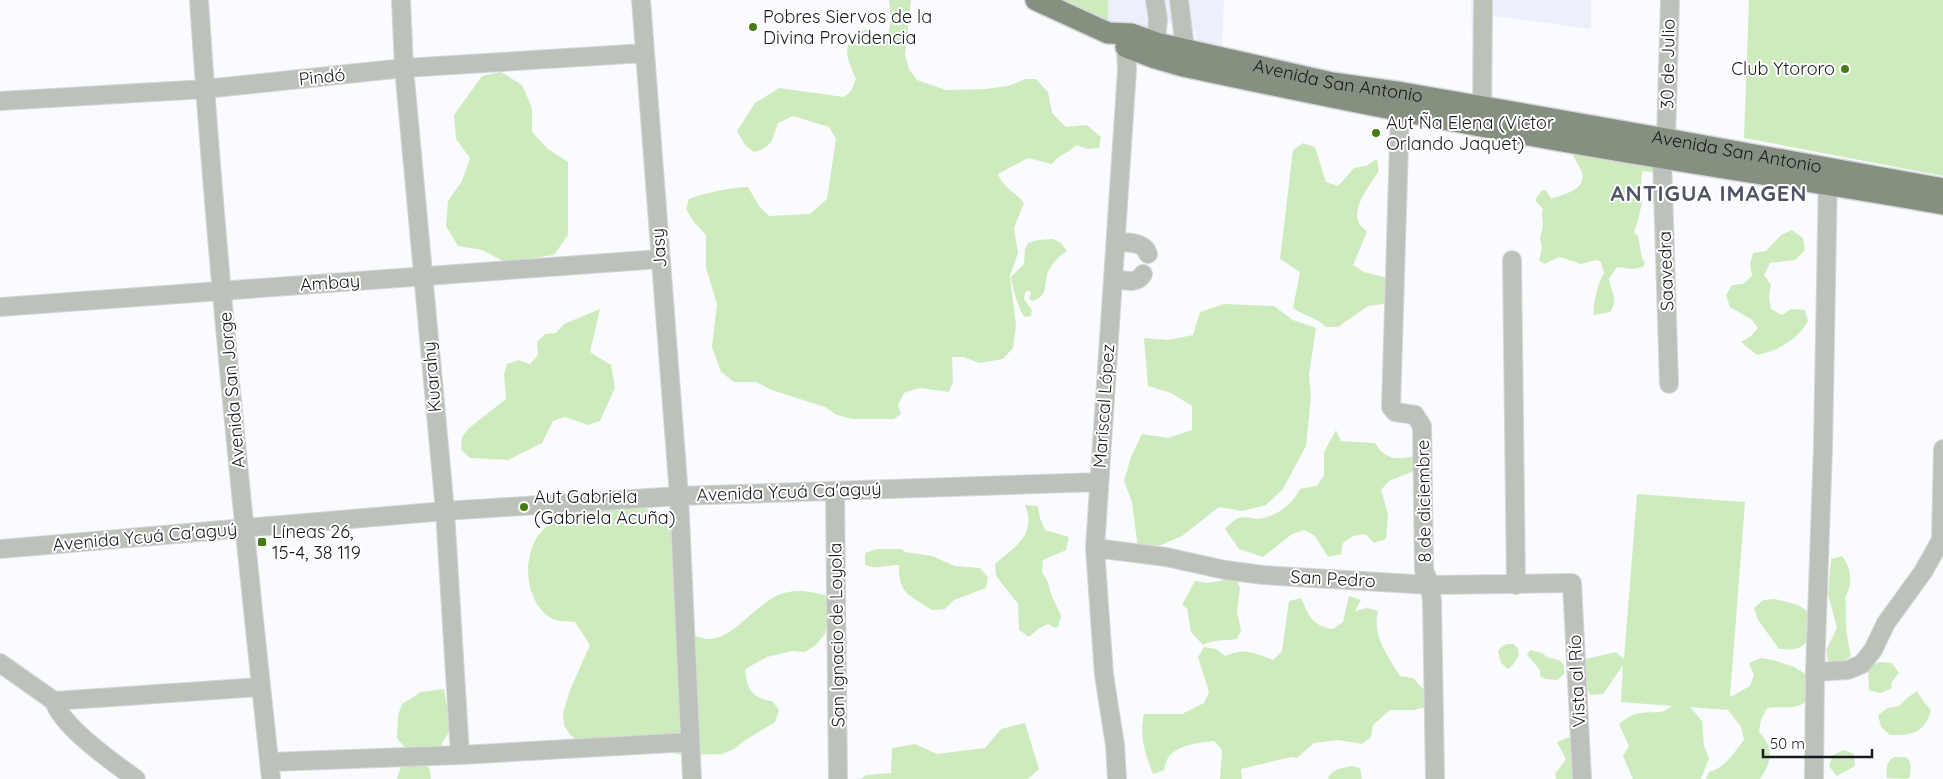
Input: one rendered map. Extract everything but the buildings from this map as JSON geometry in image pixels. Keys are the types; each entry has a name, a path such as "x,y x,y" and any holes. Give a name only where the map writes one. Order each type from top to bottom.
{"main road":[{"name":"Avenida San Antonio","path":"1036,0 1108,33 1155,51 1184,58 1401,102 1828,176 1943,202"}],"street":[{"name":"Avenida San Jorge","path":"199,0 205,89 244,528 270,770"},
{"name":"Kuarahy","path":"400,0 404,68 445,511 460,755"},
{"name":"Jasy","path":"641,0 680,496 692,779"},
{"path":"1155,0 1158,19 1155,51"},
{"path":"1180,0 1184,58"},
{"path":"1482,116 1483,0"},
{"name":"30 de Julio","path":"1664,148 1670,0"},
{"name":"Mariscal López","path":"1118,779 1115,745 1104,675 1095,548 1129,41"},
{"name":"Pindó","path":"0,101 205,89 404,68 645,53"},
{"name":"8 de diciembre","path":"1401,102 1390,407 1395,412 1415,415 1422,426 1424,570 1430,585 1432,602 1435,779"},
{"name":"Saavedra","path":"1664,148 1669,384"},
{"path":"1814,779 1828,176"},
{"path":"1116,242 1140,244 1147,249 1148,254"},
{"name":"Ambay","path":"0,307 660,259"},
{"path":"1512,260 1516,585"},
{"path":"1113,280 1136,281 1143,274"},
{"path":"1815,672 1848,670 1862,664 1873,650 1886,623 1923,572 1941,540 1943,449"},
{"name":"Avenida Ycuá Ca'aguý","path":"0,549 445,511 680,496 1099,482"},
{"name":"San Ignacio de Loyola","path":"835,490 838,779"},
{"name":"San Pedro","path":"1095,548 1166,557 1225,570 1263,575 1430,585 1572,583"},
{"name":"Vista al Río","path":"1572,583 1582,779"},
{"path":"0,663 54,701 57,710 92,747 136,779"},
{"path":"54,701 261,688"},
{"path":"270,770 460,755 690,742"}],"shaded area":[{"path":"1108,0 1224,0 1222,50 1197,42 1196,32 1158,19 1161,32 1108,33"},
{"path":"1471,0 1591,0 1591,29 1493,16 1488,108 1473,106"}],"green space":[{"path":"889,0 911,0 905,55 909,69 917,80 946,90 986,89 1008,86 1025,79 1036,79 1048,92 1052,113 1066,127 1087,125 1101,137 1099,148 1088,149 1076,145 1052,164 1028,158 998,174 1003,183 1024,203 1014,228 1018,253 1010,276 1016,325 1013,348 1003,359 980,363 963,357 952,357 953,382 949,392 920,388 904,393 898,405 901,414 894,419 852,419 837,415 825,407 772,390 756,382 734,382 721,372 712,347 717,304 706,268 706,235 693,221 686,209 689,199 711,192 748,187 759,206 769,216 810,214 827,199 836,139 829,127 793,116 778,123 771,142 765,148 754,152 745,145 737,131 755,103 779,88 844,97 851,91 856,79 848,57 848,46 857,35 866,29 876,36 888,36 891,20"},
{"path":"1042,0 1108,0 1108,33"},
{"name":"Club Ytororo","path":"1749,0 1943,0 1943,176 1744,138"},
{"path":"501,72 522,85 532,108 532,132 548,149 568,162 568,235 554,255 505,262 482,250 458,246 446,226 448,201 462,181 470,158 456,139 454,115 482,76"},
{"path":"1303,143 1315,147 1326,182 1338,186 1354,168 1366,166 1377,159 1379,171 1363,196 1358,210 1357,217 1359,223 1367,232 1353,265 1364,272 1387,278 1391,303 1368,306 1338,327 1326,327 1293,308 1300,272 1280,259 1293,150"},
{"path":"1571,150 1635,156 1659,170 1652,172 1643,171 1642,174 1642,202 1634,233 1638,236 1642,258 1645,262 1643,267 1632,269 1617,267 1609,279 1614,296 1613,308 1610,312 1594,315 1596,293 1604,273 1601,262 1597,260 1581,264 1560,257 1544,264 1539,260 1542,248 1540,238 1543,226 1543,209 1535,200 1541,191 1546,190 1551,199 1570,192 1580,185 1583,175"},
{"path":"1792,230 1803,238 1805,250 1795,260 1770,263 1764,275 1771,285 1769,297 1771,309 1782,315 1791,309 1805,310 1808,321 1804,328 1786,344 1772,351 1757,355 1741,342 1751,336 1758,328 1751,319 1730,307 1726,295 1732,285 1743,284 1752,276 1750,264 1753,253 1766,251 1781,235"},
{"path":"1053,239 1061,243 1067,251 1056,260 1050,269 1044,293 1038,299 1032,301 1029,299 1031,292 1025,293 1024,299 1032,310 1031,316 1025,317 1018,305 1011,277 1024,264 1025,249 1028,243 1037,240"},
{"path":"1224,304 1274,306 1293,320 1316,328 1309,375 1311,398 1306,446 1283,489 1266,505 1242,511 1219,507 1182,536 1161,545 1138,549 1132,502 1124,481 1131,457 1142,434 1168,438 1192,430 1192,406 1171,393 1148,386 1144,338 1168,340 1193,335 1200,312"},
{"path":"600,309 590,352 611,365 615,388 600,421 588,425 565,417 553,421 542,443 508,460 470,458 461,450 462,437 469,428 506,399 504,375 507,364 519,360 530,364 538,355 537,342 545,334 556,333 564,324"},
{"path":"1336,430 1341,441 1375,443 1380,450 1391,457 1403,458 1425,455 1424,467 1389,481 1381,490 1388,514 1386,539 1374,543 1365,534 1353,536 1343,543 1341,554 1328,557 1315,536 1304,530 1292,534 1263,557 1239,549 1225,529 1239,518 1257,519 1271,516 1288,505 1300,489 1317,486 1324,475 1324,452"},
{"path":"1637,494 1745,502 1730,697 1750,686 1754,675 1749,663 1761,658 1794,667 1804,673 1814,694 1798,706 1767,708 1761,720 1759,732 1767,743 1770,755 1767,767 1760,779 1706,779 1709,772 1725,763 1744,740 1741,727 1728,710 1690,707 1702,721 1704,746 1709,758 1701,779 1633,779 1623,756 1629,746 1619,724 1635,714 1661,712 1672,706 1621,702 1623,665 1603,694 1590,695 1580,672 1582,660 1616,652 1624,659"},
{"path":"1025,505 1038,506 1045,530 1069,537 1066,550 1043,560 1042,572 1048,582 1061,616 1058,627 1055,628 1048,624 1038,629 1029,637 1019,630 1018,604 996,576 995,564 1016,546 1026,533 1028,516"},
{"path":"642,506 652,512 679,538 684,631 706,639 722,636 736,627 763,604 783,593 805,591 835,598 825,634 816,645 805,652 792,651 767,657 745,669 747,682 752,692 760,698 772,701 779,710 775,722 734,749 722,754 684,755 646,749 581,743 570,735 564,725 563,713 570,690 590,645 575,622 552,619 540,608 533,597 529,584 528,570 534,543 540,532 550,524 577,510 599,507"},
{"path":"877,549 902,549 905,552 932,556 955,566 980,568 988,577 986,588 954,600 945,609 932,610 912,597 903,588 899,575 899,565 878,567 865,565 865,553"},
{"path":"1842,556 1848,566 1850,577 1848,593 1845,598 1846,631 1851,656 1841,663 1828,661 1826,650 1837,628 1828,594 1831,559"},
{"path":"1233,579 1238,582 1240,588 1237,612 1241,630 1237,639 1216,641 1203,645 1191,632 1187,608 1182,605 1195,581 1207,583"},
{"path":"1349,596 1361,600 1355,611 1367,608 1378,611 1377,629 1386,653 1400,676 1413,678 1429,695 1426,707 1414,710 1390,710 1373,725 1371,737 1362,744 1339,740 1314,743 1297,758 1291,757 1241,769 1242,779 1220,779 1222,750 1214,741 1189,745 1177,750 1168,758 1164,770 1153,774 1144,745 1142,730 1144,714 1182,714 1204,703 1209,692 1198,657 1204,647 1216,649 1225,656 1244,651 1273,660 1282,651 1289,601 1301,598 1312,619 1320,625 1333,629 1343,622"},
{"path":"1775,599 1798,605 1809,612 1812,636 1801,647 1779,649 1758,620 1754,608 1763,600"},
{"path":"1514,644 1518,649 1519,655 1508,669 1501,663 1498,651 1502,646"},
{"path":"1530,650 1560,661 1564,665 1564,674 1557,680 1545,679 1540,676 1540,670 1527,655"},
{"path":"1880,662 1892,663 1899,673 1891,683 1892,688 1881,693 1869,690 1868,666"},
{"path":"444,689 453,725 440,747 429,753 405,748 397,738 398,715 402,704 421,692"},
{"path":"1917,691 1931,710 1929,717 1921,728 1916,731 1905,735 1890,735 1881,727 1878,715 1888,708 1899,706"},
{"path":"1025,723 1039,769 1028,779 861,779 866,775 891,773 892,748 915,744 937,754 985,748 1001,729"},
{"path":"1569,737 1575,737 1574,779 1556,779 1555,774 1566,759 1557,742"},
{"path":"1844,750 1854,754 1855,766 1837,776 1829,766 1833,755"},
{"path":"404,757 423,761 430,770 431,779 397,779"},
{"path":"1894,757 1906,757 1910,761 1910,777 1907,779 1887,778 1887,766"},
{"path":"1352,766 1360,768 1362,779 1328,779 1330,774 1338,769"}],"place":[{"name":"Pobres Siervos de la Divina Providencia","path":"753,27"},
{"name":"Club Ytororo","path":"1845,69"},
{"name":"Aut Ña Elena (Víctor Orlando Jaquet)","path":"1376,133"},
{"name":"Aut Gabriela (Gabriela Acuña)","path":"524,507"},
{"name":"Líneas 26, 15-4, 38 119","path":"262,542"}],"district":[{"name":"ANTIGUA IMAGEN","path":"1709,193"}]}
